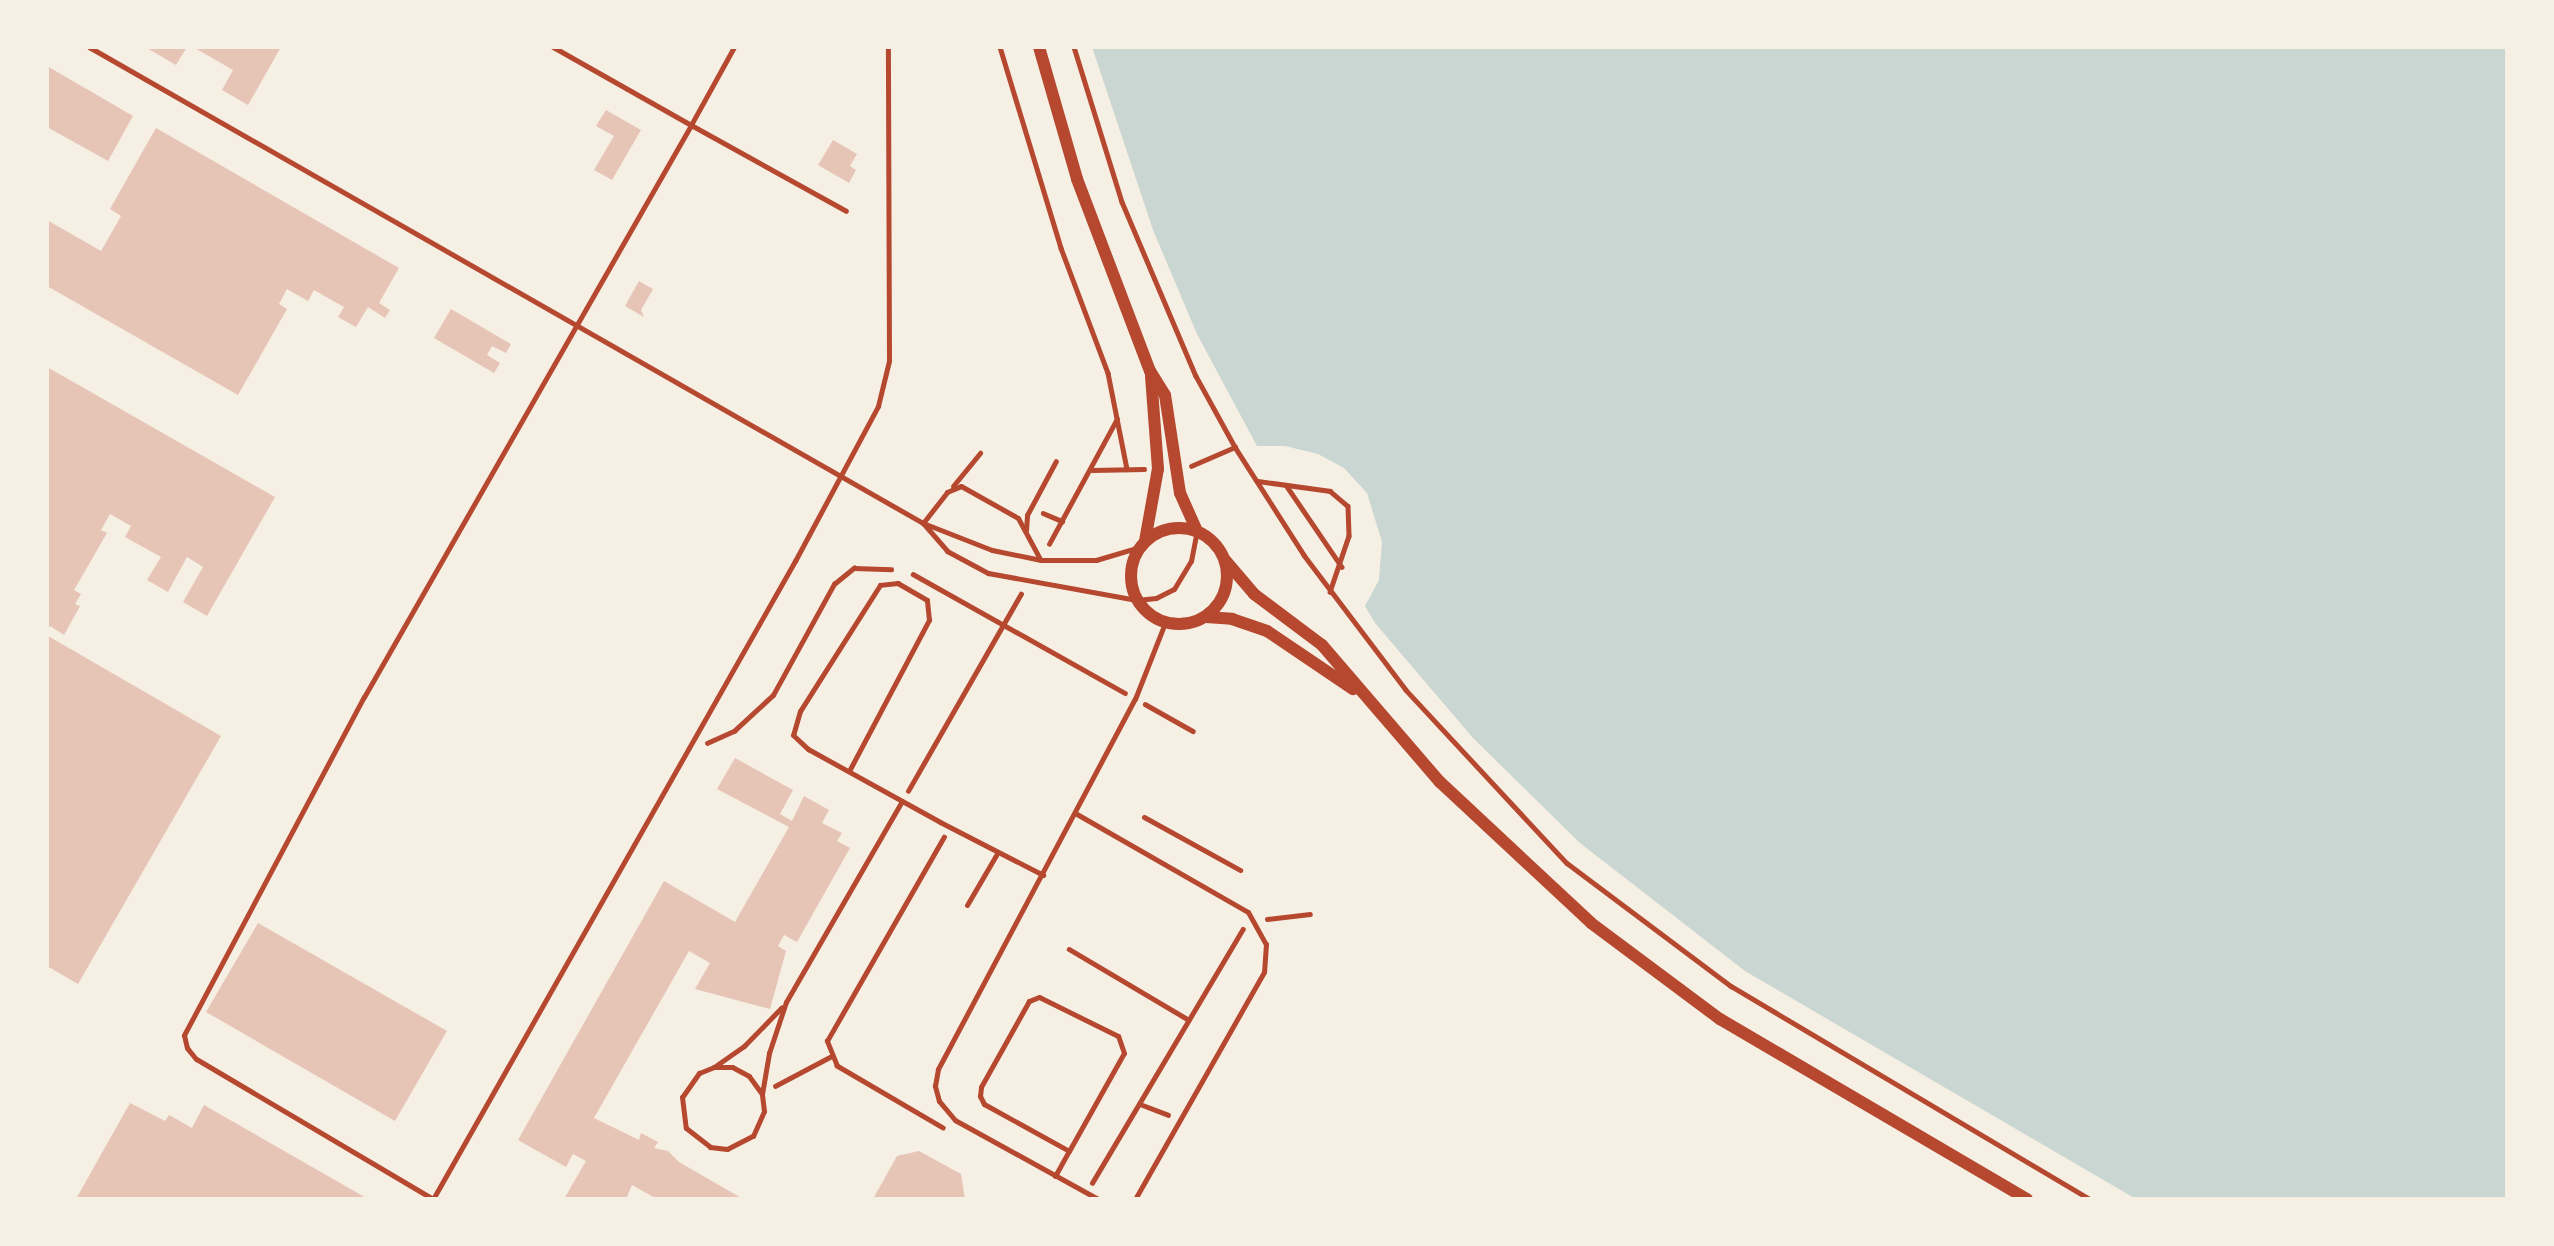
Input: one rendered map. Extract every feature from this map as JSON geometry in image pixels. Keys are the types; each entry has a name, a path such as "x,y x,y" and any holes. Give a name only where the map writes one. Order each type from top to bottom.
{"street":[{"path":"1039,47 1077,179 1150,371 1165,395 1180,493 1197,531"},
{"path":"1150,371 1158,469 1143,544 1132,564 1136,600 1148,614 1165,623 1193,623 1206,617 1226,592 1225,560"},
{"path":"1143,544 1170,528 1197,531 1209,537 1254,594 1322,645 1358,691 1495,837 1626,952 1763,1046 2027,1199"},
{"path":"1206,617 1231,619 1267,631 1358,691"}],"lane":[{"path":"89,47 575,328 923,523 992,550 1041,560 1096,560 1143,544"},
{"path":"553,47 846,211"},
{"path":"734,47 364,697 184,1035 187,1048 196,1059 433,1199 842,478 875,414 889,361 888,47"},
{"path":"923,523 979,453"},
{"path":"1026,530 1031,507 1056,461"},
{"path":"953,487 990,499 1011,512 1026,530 1041,560"},
{"path":"923,523 947,551 988,573 1136,600 1156,598 1174,589 1191,562 1197,531"},
{"path":"849,771 929,620 927,600 898,583 880,585 793,727 793,735 808,749 950,827 1043,875"},
{"path":"1098,1199 955,1120 939,1101 935,1086 938,1069 1135,699 1165,623"},
{"path":"786,1002 769,1053 762,1094 761,1124 740,1146 710,1147 696,1140 685,1128 682,1097 699,1073 714,1066 757,1035 786,1002 902,801"},
{"path":"1076,813 1225,897 1256,922 1266,944 1264,972 1135,1199"},
{"path":"1144,817 1241,870"},
{"path":"967,905 998,852"},
{"path":"1055,1176 1124,1053 1118,1037 1039,997 1029,1001 981,1087 980,1096 984,1104 1069,1151"},
{"path":"714,1066 742,1071 762,1094"}],"path":[{"path":"1000,47 1038,180 1117,410 1127,469"},
{"path":"1074,47 1118,190 1172,326 1257,481 1330,592 1406,690 1567,863 1731,986 2091,1199"},
{"path":"1049,544 1112,434 1117,410"},
{"path":"1257,481 1330,491 1348,506 1351,521 1342,567 1330,592"},
{"path":"1285,484 1342,567"},
{"path":"1031,507 1062,521"},
{"path":"902,801 1021,594"},
{"path":"950,827 828,1035 830,1057 837,1066 956,1135"},
{"path":"1087,1194 1242,931 1256,922 1280,914 1310,914"},
{"path":"1069,949 1189,1020"},
{"path":"762,1094 830,1057"},
{"path":"1140,1104 1180,1120"}],"shaded area":[{"path":"1092,47 2507,47 2507,1199 2136,1199 1745,971 1580,843 1473,738 1375,623 1365,606 1379,580 1382,542 1367,493 1344,468 1318,454 1285,446 1257,446 1197,334 1153,230"}],"building":[{"path":"145,47 187,47 176,65"},
{"path":"193,47 281,47 248,105 222,90 233,70"},
{"path":"47,66 133,116 108,161 47,127"},
{"path":"606,110 641,130 612,180 594,170 614,136 596,126"},
{"path":"156,128 399,268 379,303 390,310 385,318 368,307 356,327 338,317 344,307 314,290 308,301 287,289 279,304 287,309 238,395 47,286 47,220 101,251 121,216 110,209"},
{"path":"833,140 857,154 850,166 856,170 849,183 818,165"},
{"path":"639,281 653,289 641,310 644,317 625,306"},
{"path":"451,309 511,344 506,353 492,346 487,355 500,363 494,373 434,338"},
{"path":"47,367 275,497 207,616 183,602 203,567 187,557 168,592 147,580 161,557 125,537 131,526 110,514 101,530 107,533 74,590 81,594 75,604 80,606 64,635 50,626 47,632"},
{"path":"48,636 221,736 78,984 47,966"},
{"path":"735,758 793,790 780,814 792,821 804,796 829,810 822,823 842,833 837,841 850,848 797,942 784,935 778,946 786,951 770,1009 695,989 710,963 689,951 594,1118 639,1140 641,1133 658,1142 654,1148 668,1151 679,1162 743,1199 657,1199 632,1185 626,1199 564,1199 586,1161 573,1154 566,1167 518,1140 664,881 735,922 789,827 717,789"},
{"path":"258,923 447,1031 395,1121 206,1012"},
{"path":"130,1103 165,1121 169,1115 192,1128 204,1105 368,1199 76,1199"},
{"path":"919,1151 961,1174 965,1199 873,1199 897,1156"}]}
